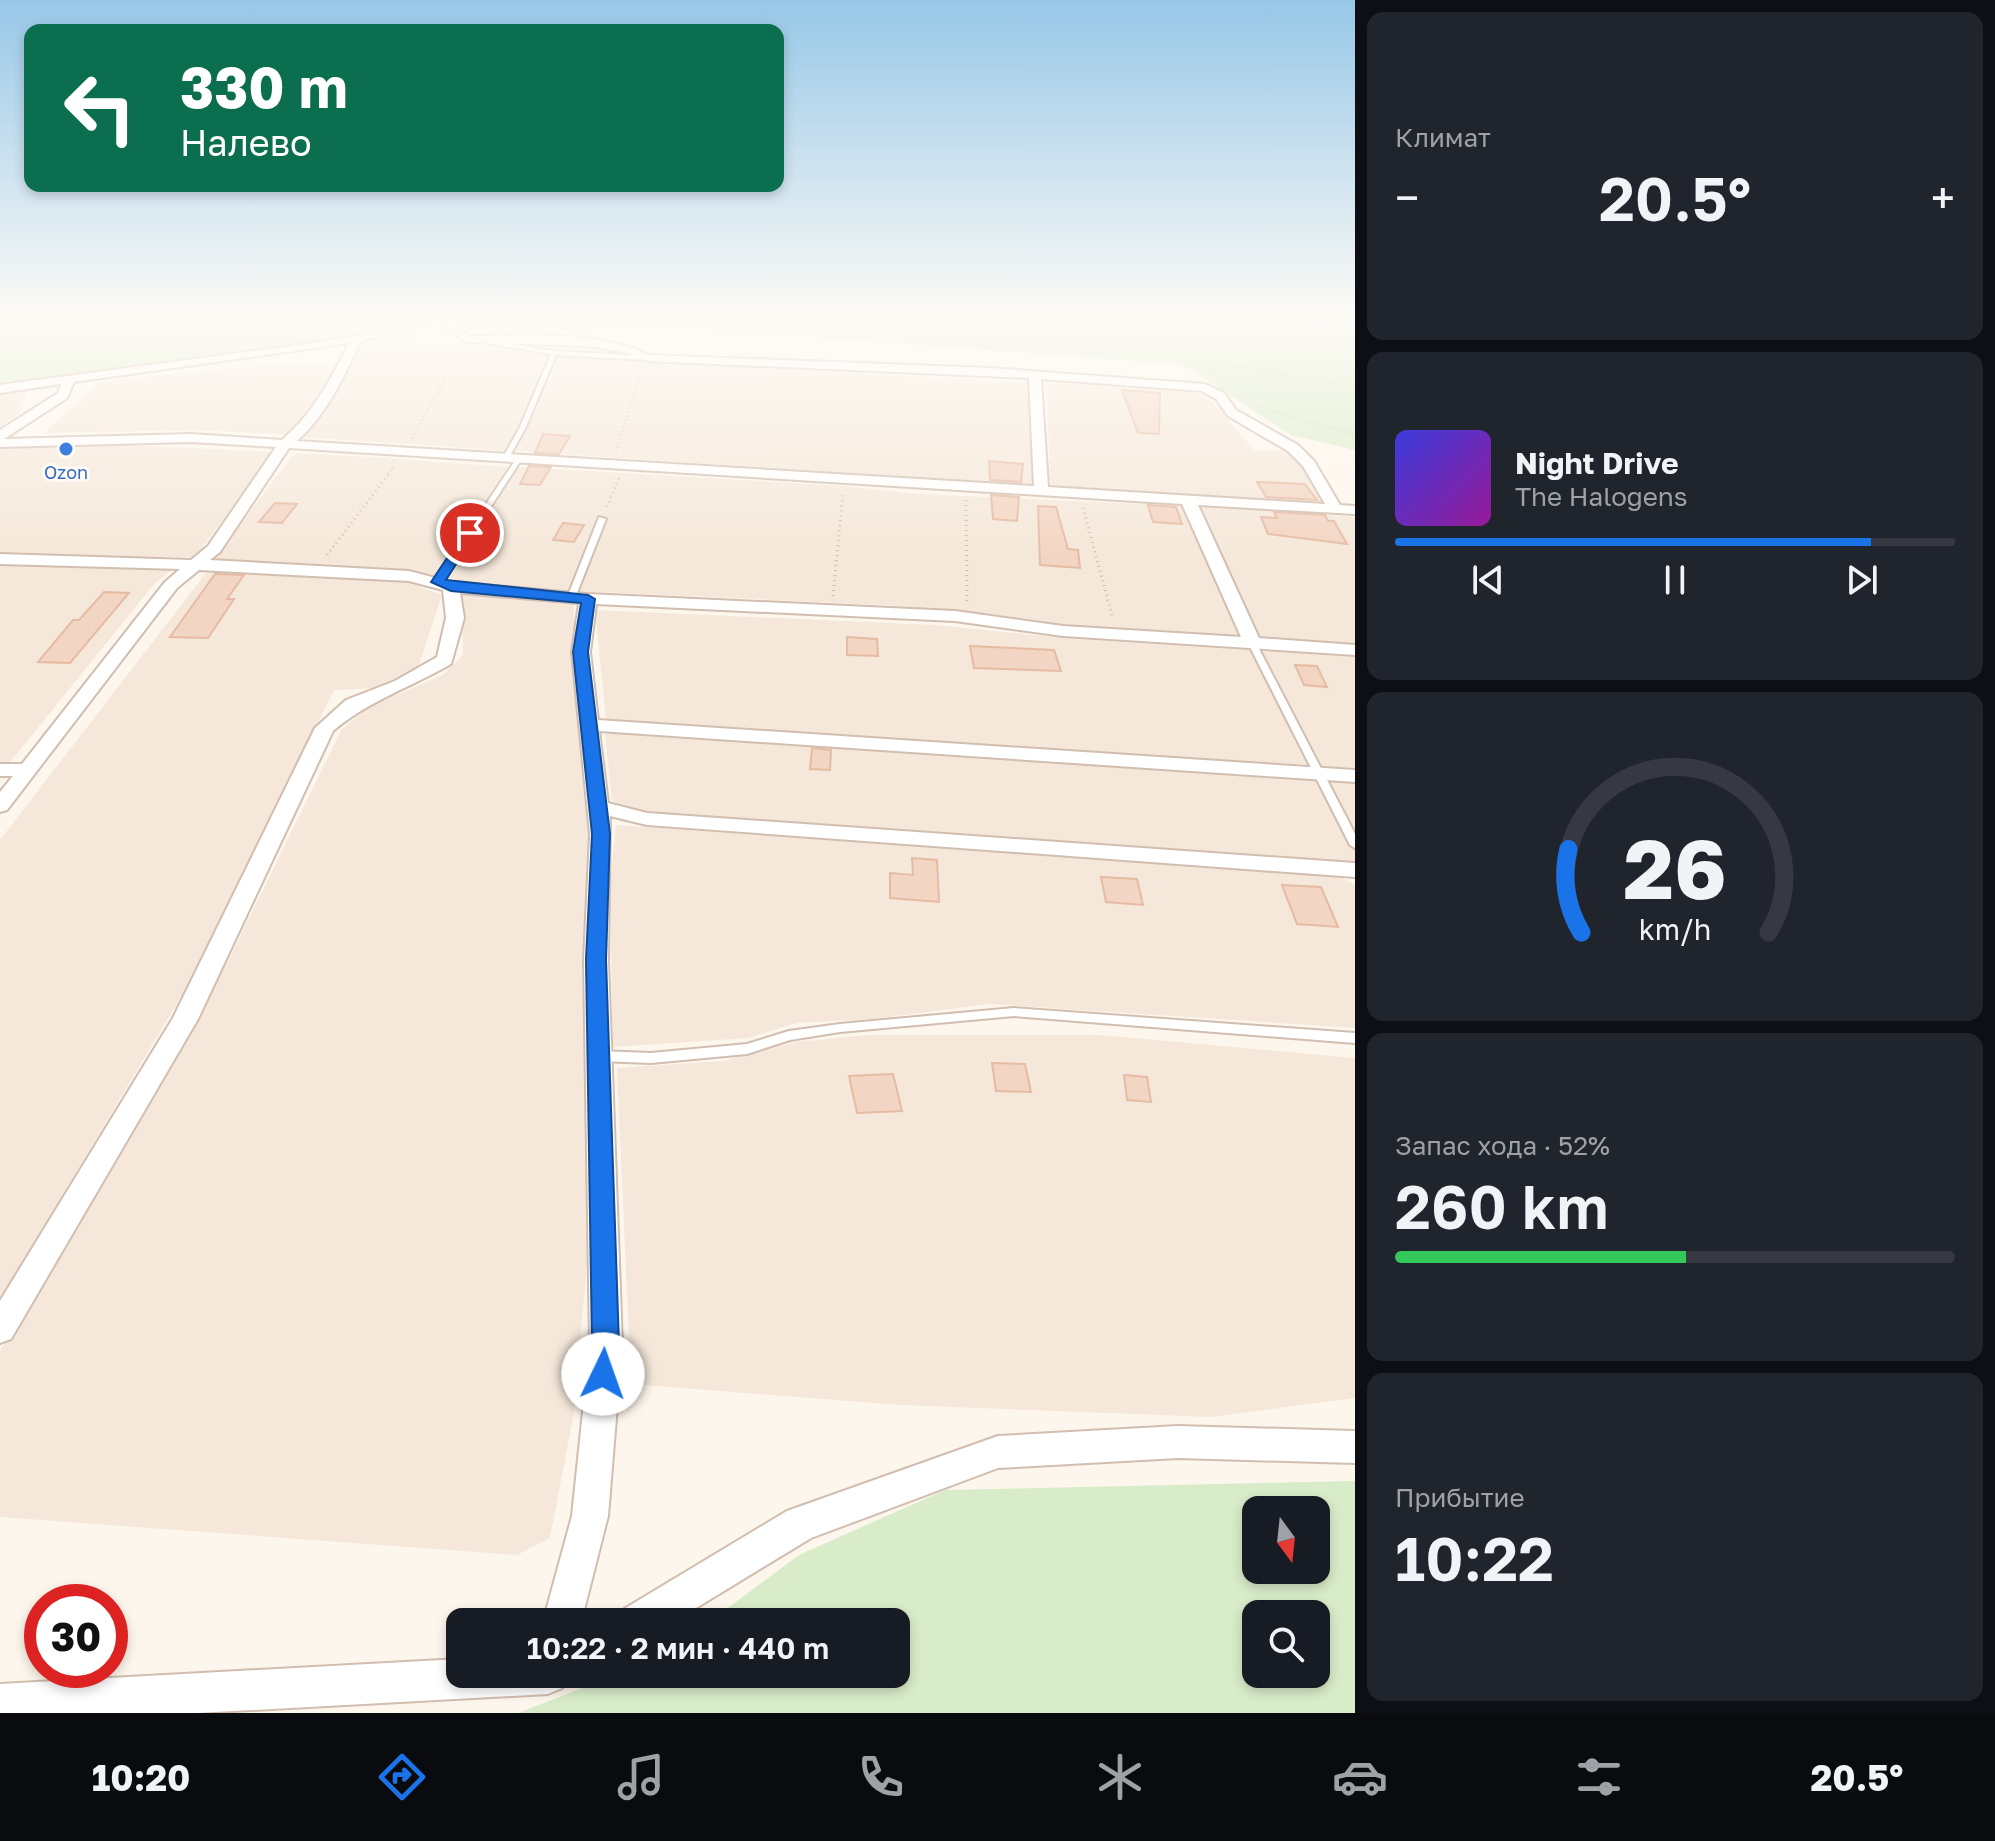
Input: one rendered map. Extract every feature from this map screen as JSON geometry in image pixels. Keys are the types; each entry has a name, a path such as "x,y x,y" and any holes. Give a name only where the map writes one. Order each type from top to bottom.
{"street":[{"path":"0,436 57,399"},
{"path":"0,806 171,585 214,549 285,444 310,422 326,399"},
{"path":"1036,399 1041,492"},
{"path":"1222,399 1232,413 1293,448 1309,464 1335,509"},
{"path":"0,443 190,438 1355,510"},
{"path":"1188,501 1199,518 1252,643"},
{"path":"0,559 66,558 309,568 409,576 445,584 580,599 967,618 1063,631 1355,650"},
{"path":"0,1329 185,1019 325,728 353,704 402,685 445,660 455,618 445,584"},
{"path":"566,1608 590,1516 606,1345 598,1056 599,807 581,652 580,599"},
{"path":"591,725 1355,776"},
{"path":"0,770 28,770"},
{"path":"599,807 647,819 1355,870"},
{"path":"660,1608 800,1524 998,1452 1178,1442 1355,1447"},
{"path":"0,1704 446,1680"}],"lane":[{"path":"445,584 511,459 535,399"},
{"path":"580,599 602,519"},
{"path":"1252,643 1355,845"},
{"path":"598,1056 651,1058 747,1049 789,1036 840,1028 1014,1012 1355,1038"}],"path":[{"path":"602,519 620,476 610,465 633,399"},
{"path":"1230,399 1355,435"},
{"path":"831,611 846,480"},
{"path":"965,484 967,618"},
{"path":"1078,495 1099,558 1116,633"}],"shaded area":[{"path":"0,399 25,399 21,413 0,427"},
{"path":"82,399 317,399 290,435 198,430 44,433"},
{"path":"330,399 1033,399 1036,485 301,437"},
{"path":"1047,399 1210,399 1254,450 1292,450 1324,503 1051,489"},
{"path":"129,445 274,452 195,557 0,556 0,448"},
{"path":"295,453 508,467 437,576 212,561"},
{"path":"518,467 844,486 918,494 1184,506 1244,636 1067,626 902,606 579,591 449,580"},
{"path":"1199,506 1355,517 1355,644 1258,637"},
{"path":"92,561 173,569 155,583 7,766 0,766 0,563"},
{"path":"209,569 403,581 442,595 417,671 380,688 334,690 200,965 0,1299 0,840"},
{"path":"462,592 574,604 574,653 586,740 589,827 585,1009 588,1253 573,1418 550,1538 517,1555 0,1517 0,1351 228,961 342,729 369,707 443,675 463,655"},
{"path":"595,610 936,625 1073,639 1355,657 1355,768 606,720"},
{"path":"608,729 1355,779 1355,865 628,811 612,800 605,735"},
{"path":"616,825 1333,873 1355,885 1355,1028 990,1004 873,1019 796,1023 748,1038 613,1047 610,884"},
{"path":"866,1035 1100,1035 1355,1058 1355,1398 1211,1417 900,1405 631,1384 617,1068 723,1061 796,1042"}],"green space":[{"path":"1236,399 1355,399 1355,450 1291,435"},
{"path":"1355,1481 1355,1713 518,1713 583,1688 910,1688 910,1608 728,1608 799,1555 945,1490"}],"building":[{"path":"1125,399 1160,399 1159,434 1138,433"},
{"path":"543,434 570,436 559,454 535,453"},
{"path":"989,461 1023,464 1021,482 990,480"},
{"path":"529,466 551,467 540,485 520,484"},
{"path":"1257,482 1305,484 1317,500 1266,497"},
{"path":"991,495 1019,497 1017,521 993,519"},
{"path":"275,503 297,504 282,523 259,522"},
{"path":"1148,505 1176,507 1182,524 1153,522"},
{"path":"1038,506 1056,507 1068,549 1078,550 1080,568 1040,565"},
{"path":"1274,512 1325,515 1328,521 1334,521 1347,544 1268,534 1261,517 1277,518"},
{"path":"563,523 584,525 574,542 553,540"},
{"path":"215,574 244,575 227,599 234,599 208,638 170,637"},
{"path":"104,592 129,593 70,663 38,662 73,620 79,620"},
{"path":"847,637 877,639 878,656 847,655"},
{"path":"970,646 1054,650 1061,671 974,668"},
{"path":"1295,665 1317,666 1327,687 1304,685"},
{"path":"812,748 831,750 830,770 810,769"},
{"path":"912,858 937,860 939,902 890,898 890,873 913,875"},
{"path":"1101,877 1137,879 1143,905 1106,902"},
{"path":"1282,885 1321,887 1338,927 1297,924"},
{"path":"992,1063 1025,1064 1031,1092 996,1091"},
{"path":"893,1074 902,1111 857,1113 849,1076"},
{"path":"1124,1075 1147,1077 1151,1102 1127,1100"}],"place":[{"name":"Ozon","path":"66,449"}],"route":[{"path":"470,533 438,582 451,587 588,599 581,652 597,771 601,834 596,960 606,1345 603,1374"}]}
